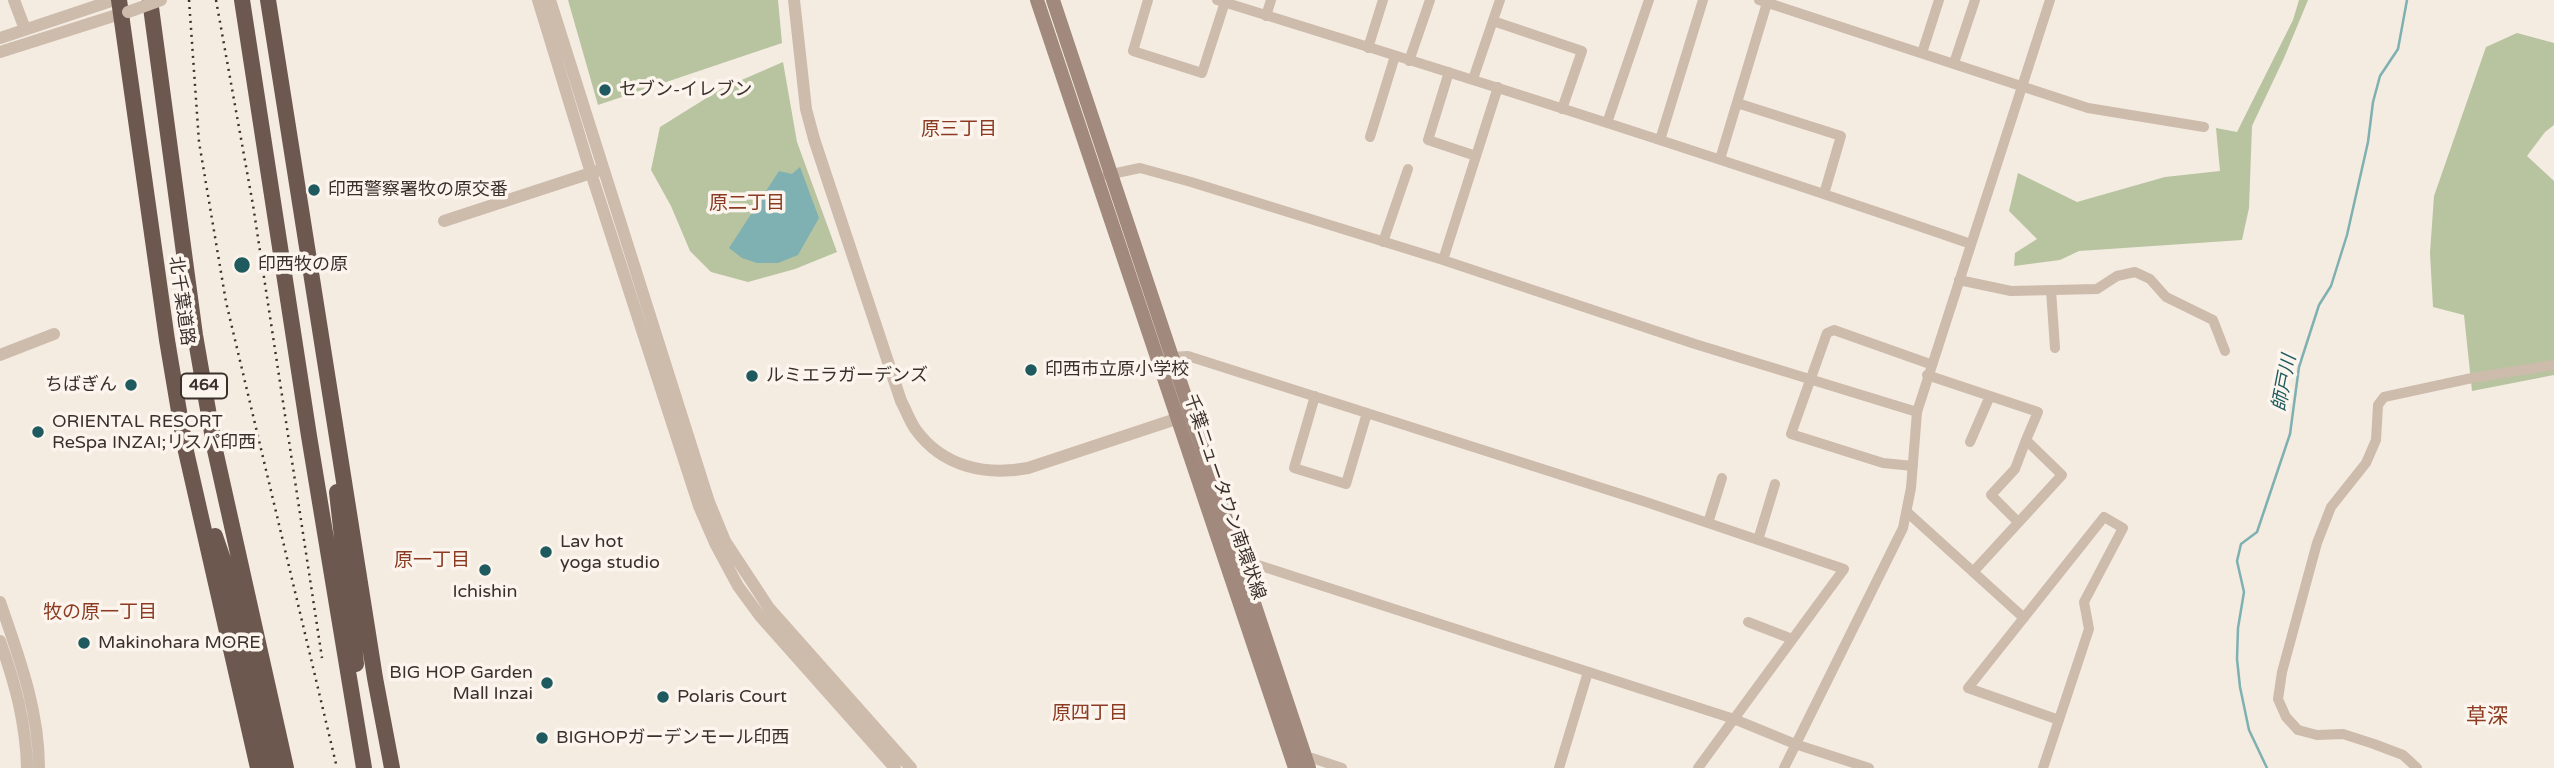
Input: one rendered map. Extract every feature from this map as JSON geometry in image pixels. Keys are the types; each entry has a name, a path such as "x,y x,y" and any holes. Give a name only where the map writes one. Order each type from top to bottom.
{"highway":[{"name":"北千葉道路","path":"150,0 195,335 215,450 286,768"},
{"path":"242,0 364,768"},
{"path":"268,0 375,678 392,768"},
{"name":"北千葉道路","path":"121,6 167,340 186,447 258,768"},
{"path":"338,434 334,461 358,679 355,720"},
{"path":"186,447 225,565 271,768"}],"main road":[{"name":"千葉ニュータウン南環状線","path":"1037,0 1192,413 1303,766"},
{"name":"千葉ニュータウン南環状線","path":"1052,0 1177,418 1303,766"}],"street":[{"path":"14,0 25,29"},
{"path":"0,38 25,29 121,6 162,0"},
{"path":"538,0 699,506 716,545 738,586 760,616 895,768"},
{"path":"550,0 709,502 725,541 769,608 911,768"},
{"path":"794,0 806,109 814,139 901,401 916,430 939,453 960,465 984,471 1006,472 1028,468 1192,413"},
{"path":"1148,0 1133,51 1202,73 1221,1 1498,87 1971,244"},
{"path":"1266,16 1271,0"},
{"path":"1368,48 1383,0"},
{"path":"1409,61 1430,0"},
{"path":"1473,79 1500,0"},
{"path":"1607,123 1649,0"},
{"path":"1660,140 1703,0"},
{"path":"1922,53 1938,0"},
{"path":"1954,63 1975,0"},
{"path":"1784,768 1903,528 1913,466 1917,411 1930,364 2050,0"},
{"path":"1720,159 1763,1 2088,108 2204,127"},
{"path":"0,52 121,6"},
{"path":"1493,21 1582,51 1562,109"},
{"path":"1370,137 1395,56"},
{"path":"1449,72 1428,140 1476,156"},
{"path":"1443,260 1498,87"},
{"path":"1737,103 1841,136 1824,194"},
{"path":"1103,176 1140,168 1443,260 1695,344 1917,411"},
{"path":"444,221 604,169"},
{"path":"1383,242 1408,169"},
{"path":"1959,280 2011,292 2097,289 2117,275 2135,272 2150,279 2166,297 2213,320 2225,351"},
{"path":"2051,290 2055,348"},
{"path":"1913,466 1883,463 1791,434 1827,333 1834,330 1930,364"},
{"path":"0,355 54,334"},
{"path":"1171,357 1188,356 1844,569 1698,768"},
{"path":"2417,768 2403,755 2343,734 2316,735 2298,730 2286,717 2278,699 2282,672 2317,543 2330,507 2366,463 2376,440 2378,405 2384,397 2472,378 2554,365"},
{"path":"1927,375 2038,412 2015,469 1991,495 2018,522"},
{"path":"1970,442 1990,396"},
{"path":"1315,397 1294,468 1346,484 1367,413"},
{"path":"1973,572 2062,475 2026,440"},
{"path":"1708,523 1722,478"},
{"path":"1758,540 1775,484"},
{"path":"1907,512 2024,618"},
{"path":"2043,768 2059,720 2089,629 2084,602 2123,528 2104,517 1968,688 2059,720"},
{"path":"1242,568 1255,564 1734,719 1844,764 1869,768"},
{"path":"0,602 33,705 39,768"},
{"path":"1748,622 1793,639"},
{"path":"0,641 20,707 27,768"},
{"path":"1559,768 1588,672"},
{"path":"1303,766 1312,758 1342,768"}],"green space":[{"path":"568,0 778,0 782,43 598,105"},
{"path":"2299,0 2308,0 2252,126 2249,208 2242,240 2079,251 2060,260 2014,266 2015,253 2037,239 2009,211 2018,173 2077,202 2165,177 2220,171 2216,128 2237,132 2293,20"},
{"path":"2517,33 2554,43 2554,125 2545,132 2527,156 2554,181 2554,375 2472,391 2464,315 2433,307 2430,253 2434,196 2486,47"},
{"path":"783,62 797,142 837,252 795,269 748,282 711,272 690,251 671,206 651,170 660,127 721,89"}],"water":[{"path":"800,167 819,218 798,255 778,263 757,263 742,258 729,248 779,171 792,174"}],"waterway":[{"name":"師戸川","path":"2267,768 2249,730 2240,687 2238,628 2244,592 2237,561 2241,544 2257,532 2290,434 2299,367 2319,305 2331,286 2347,235 2368,142 2373,102 2380,76 2398,49 2407,0"}],"railway":[{"path":"189,0 199,142 226,302 337,768"},
{"path":"216,0 253,205 322,658"}],"place":[{"name":"セブン-イレブン","path":"605,90"},
{"name":"印西警察署牧の原交番","path":"314,190"},
{"name":"印西牧の原","path":"242,265"},
{"name":"印西市立原小学校","path":"1031,370"},
{"name":"ルミエラガーデンズ","path":"752,376"},
{"name":"ちばぎん","path":"131,385"},
{"name":"ORIENTAL RESORT ReSpa INZAI;リスパ印西","path":"38,432"},
{"name":"Lav hot yoga studio","path":"546,552"},
{"name":"Ichishin","path":"485,570"},
{"name":"Makinohara MORE","path":"84,643"},
{"name":"BIG HOP Garden Mall Inzai","path":"547,683"},
{"name":"Polaris Court","path":"663,697"},
{"name":"BIGHOPガーデンモール印西","path":"542,738"}],"district":[{"name":"原三丁目","path":"959,130"},
{"name":"原二丁目","path":"747,204"},
{"name":"原一丁目","path":"432,561"},
{"name":"牧の原一丁目","path":"100,613"},
{"name":"原四丁目","path":"1090,714"},
{"name":"草深","path":"2487,717"}]}
